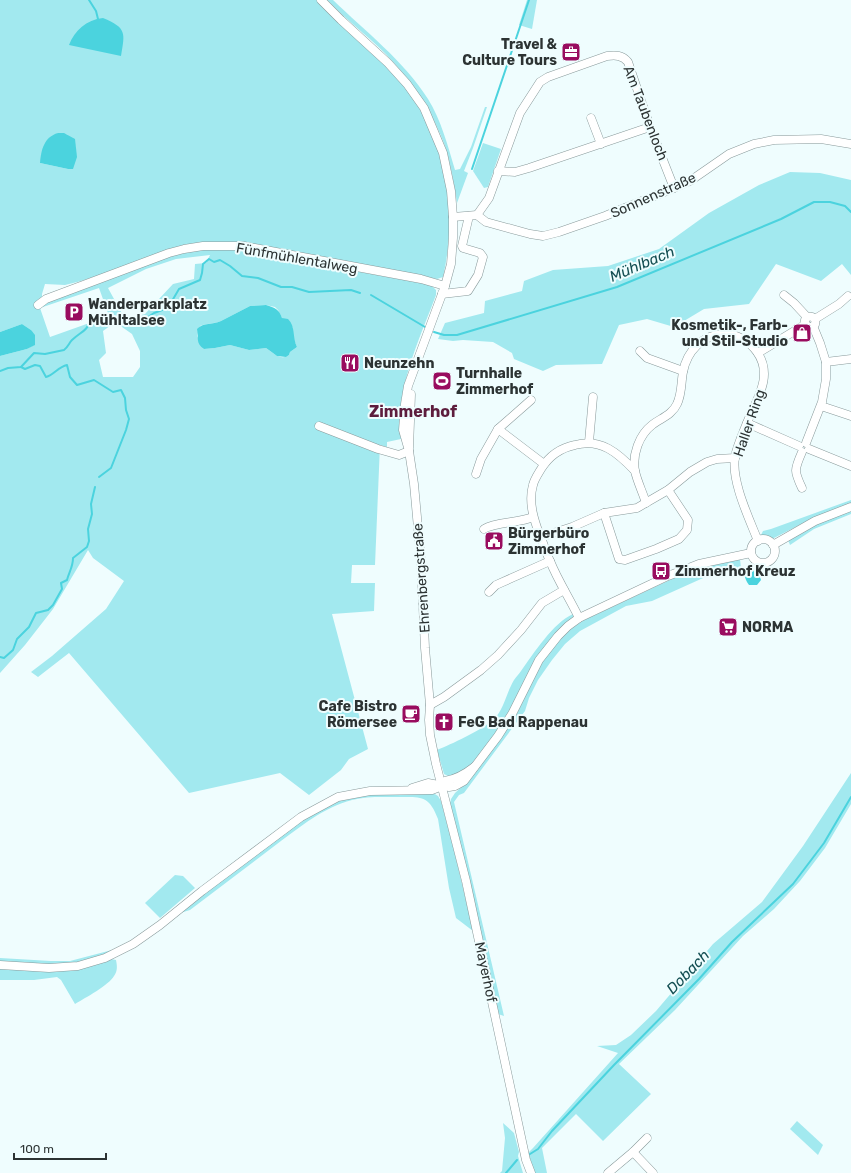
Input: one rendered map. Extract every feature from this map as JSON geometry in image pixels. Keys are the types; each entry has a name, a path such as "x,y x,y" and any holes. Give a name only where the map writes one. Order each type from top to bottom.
{"street":[{"name":"Ehrenbergstraße","path":"321,0 388,63 407,84 424,108 443,153 451,190 453,238 450,264 444,290 408,386 404,424 405,439 409,451 414,484 421,561 425,648 430,705 430,735 442,786"},
{"name":"Am Taubenloch","path":"473,216 489,198 520,113 540,82 548,77 607,56 615,55 624,57 628,62 650,127 674,188"},
{"path":"591,118 601,144"},
{"path":"498,171 515,172 530,168 650,127"},
{"name":"Sonnenstraße","path":"473,216 486,222 543,236 605,216 674,188 690,181 729,154 754,144 774,140 821,139 851,144"},
{"path":"444,290 468,291 478,275 483,257 480,253 463,248 462,246 473,216 453,217"},
{"name":"Fünfmühlentalweg","path":"38,306 46,299 60,293 144,262 184,249 202,246 244,246 421,279 444,290"},
{"path":"784,295 794,303 810,322 820,343 826,362 825,390 821,406 796,465 796,476 802,488"},
{"path":"758,353 839,304 848,296"},
{"name":"Haller Ring","path":"621,456 629,456 646,431 652,425 671,413 676,407 680,400 683,371 687,359 696,345 706,338 717,335 731,334 750,343 758,353 762,363 764,374 763,384 761,393 747,423 735,458 737,483 758,541"},
{"path":"640,351 647,358 683,371"},
{"path":"826,362 851,359"},
{"path":"589,442 593,397"},
{"path":"476,474 481,460 498,429 531,400"},
{"path":"821,406 851,416"},
{"path":"747,423 851,466"},
{"path":"319,426 378,449 399,455 409,451"},
{"path":"498,429 544,464"},
{"path":"579,618 550,561 534,517 531,500 533,485 544,464 554,454 562,449 589,442 604,446 621,456 635,471"},
{"path":"636,447 635,471 646,502"},
{"path":"541,537 572,527 604,513 637,508 668,490 690,472 707,462 717,459 735,458"},
{"path":"604,513 619,559 625,560 656,549 679,540 687,530 688,520 668,490"},
{"path":"773,545 815,521 851,507"},
{"path":"484,529 489,526 534,517"},
{"path":"766,540 773,545 775,554 769,562 762,563 755,560 751,553 753,546 758,541 766,540"},
{"path":"0,965 49,968 78,966 104,958 132,944 160,925 202,891 301,817 338,797 370,791 402,790 428,783 435,783 442,786 455,786 464,781 498,736 512,714 539,660 568,626 579,618 668,576 699,564 751,553"},
{"path":"489,592 496,585 550,561"},
{"path":"430,705 444,697 470,678 498,655 521,630 542,603 564,590"},
{"name":"Mayerhof","path":"442,786 466,881 526,1160 531,1173"},
{"path":"608,1173 647,1138"},
{"path":"633,1152 653,1173"}],"shaded area":[{"path":"0,0 317,0 375,54 397,76 406,88 420,109 431,131 445,178 449,228 443,277 437,279 346,262 207,243 81,281 65,285 45,284 42,294 42,301 166,257 214,249 246,251 431,285 436,290 436,295 416,347 405,384 401,403 401,439 387,442 387,447 380,445 375,565 352,565 351,583 375,583 374,611 332,614 368,749 349,759 341,770 309,795 280,773 189,793 69,653 38,677 31,672 52,656 106,609 124,581 93,558 88,550 53,609 25,645 0,673 0,356 27,349 34,345 31,330 22,324 0,332","holes":["58,133 68,135 73,169 40,163","210,255 206,263 195,264 194,279 173,284 145,314 125,319 108,288 146,269 176,259","99,288 109,316 50,337 40,308","266,305 275,307 282,318 293,328 293,338 297,347 286,357 277,356 266,348 249,350 230,345 204,349 197,336 200,326 221,321 250,306","114,323 132,334 140,351 140,367 133,377 103,377 99,360 106,353 103,331"]},
{"path":"327,0 333,0 371,35 396,59 418,85 433,107 437,116 444,133 455,170 460,169 471,147 485,107 487,107 464,171 468,173 457,203 451,167 445,146 424,102 402,72 386,55"},
{"path":"527,0 537,0 532,29 519,25"},
{"path":"103,18 116,25 122,32 123,42 121,56 69,45 74,35 86,23"},
{"path":"58,133 64,133 75,139 77,157 73,169 40,163 41,153 46,141"},
{"path":"483,143 501,149 488,187 484,188 473,171"},
{"path":"790,172 820,173 851,180 851,275 842,264 821,281 776,264 749,304 704,309 674,327 647,319 619,325 602,364 556,365 543,371 514,359 512,353 493,342 438,339 445,323 484,313 485,301 522,291 524,281 553,270 608,266 659,249 709,213 759,185"},
{"path":"266,305 276,309 282,318 288,319 292,325 297,347 286,357 277,356 266,348 249,350 230,345 204,349 199,344 197,329 205,324 221,321 250,306"},
{"path":"22,324 31,330 35,335 35,345 27,349 0,356 0,332"},
{"path":"851,500 851,503 815,517 774,538 767,538 761,535 763,531"},
{"path":"851,510 851,514 814,529 790,545 788,540 807,527"},
{"path":"740,559 741,568 729,568 652,601 626,606 580,631 565,644 552,660 538,680 529,698 525,711 464,793 459,795 454,802 504,1016 498,1014 450,804 451,799 455,793 471,778 514,720 533,679 547,654 571,629 584,620 698,567"},
{"path":"751,568 760,577 761,580 757,585 749,585 745,578 746,571"},
{"path":"573,614 573,619 531,667 508,717 472,764 461,774 450,777 444,774 437,750 480,729 496,717 514,680 538,647 558,624"},
{"path":"851,773 851,804 825,848 800,881 774,909 743,936 675,1010 619,1064 651,1094 603,1141 576,1114 542,1148 547,1173 534,1173 529,1159 529,1152 618,1053 597,1046 616,1045 631,1035 656,1011 713,944 762,902 803,846"},
{"path":"433,793 438,796 441,801 473,931 456,918 449,888 438,819 435,811 427,801 413,797 363,798 332,807 294,831 190,910 177,914 310,814 333,802 359,794"},
{"path":"175,875 183,876 195,888 160,918 145,903"},
{"path":"112,950 113,952 80,962 62,965 0,962 0,958 70,961"},
{"path":"111,959 116,960 117,966 116,972 111,980 75,1004 61,980 57,977 34,980 0,980 0,968 44,970"},
{"path":"797,1121 823,1145 818,1155 790,1129"},
{"path":"503,1123 514,1133 523,1173 500,1173 502,1171 505,1138"}],"waterway":[{"path":"89,0 96,11 98,19"},
{"path":"472,169 529,0"},
{"name":"Mühlbach","path":"434,332 444,335 457,335 617,287 781,219 814,202 830,202 845,206 851,212"},
{"name":"Mühlbach","path":"0,371 8,368 21,367 34,353 45,354 64,350 72,340 90,324 92,319 98,317 129,325 138,324 154,313 165,309 179,289 200,280 203,264 209,259 214,262 220,260 242,276 258,278 281,287 292,287 309,292 351,290 360,293"},
{"name":"Mühlbach","path":"371,295 425,327"},
{"path":"21,367 25,369 35,365 40,366 46,377 61,367 67,365 70,377 77,385 94,380 113,392 121,390 125,398 126,410 129,419 111,468 99,477"},
{"path":"0,657 4,658 13,650 17,639 29,627 36,613 48,610 53,605 62,589 61,583 67,580 72,567 73,558 87,547 89,541 88,529 92,514 91,504 95,487"},
{"name":"Dobach","path":"530,1154 538,1149 552,1131 614,1065 699,979 732,942 793,884 824,843 851,797"},
{"name":"Dobach","path":"506,1173 517,1160"}],"place":[{"name":"Travel & Culture Tours","path":"571,52"},
{"name":"Wanderparkplatz Mühltalsee","path":"74,312"},
{"name":"Kosmetik-, Farb- und Stil-Studio","path":"802,333"},
{"name":"Neunzehn","path":"350,363"},
{"name":"Turnhalle Zimmerhof","path":"442,381"},
{"name":"Bürgerbüro Zimmerhof","path":"494,541"},
{"name":"Zimmerhof Kreuz","path":"661,571"},
{"name":"NORMA","path":"728,627"},
{"name":"Cafe Bistro Römersee","path":"411,714"},
{"name":"FeG Bad Rappenau","path":"444,722"}],"district":[{"name":"Zimmerhof","path":"413,411"}]}
